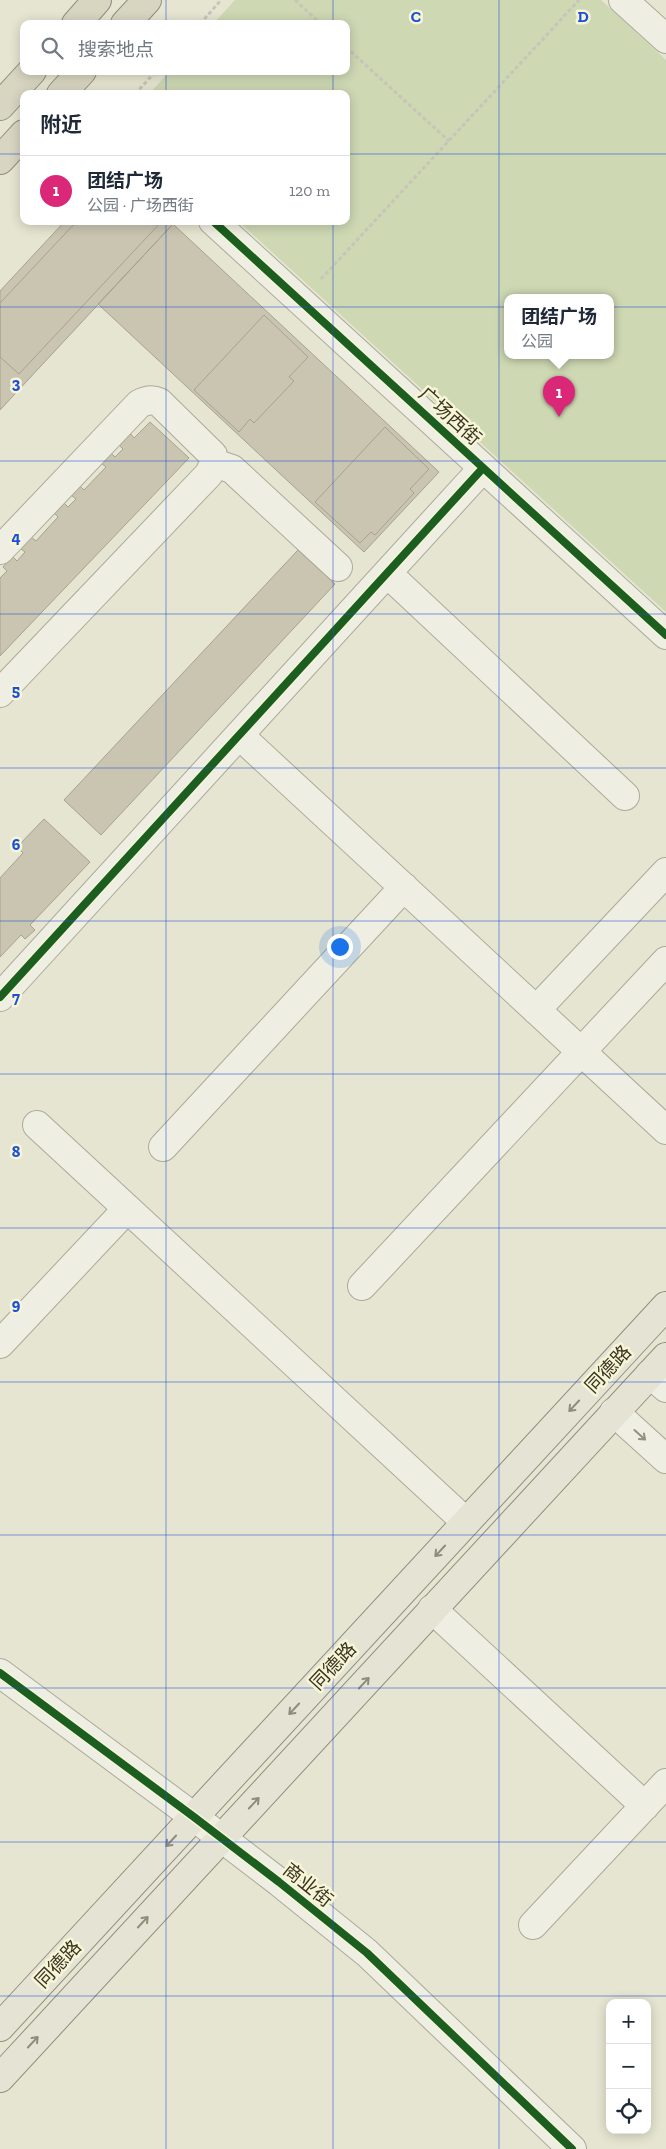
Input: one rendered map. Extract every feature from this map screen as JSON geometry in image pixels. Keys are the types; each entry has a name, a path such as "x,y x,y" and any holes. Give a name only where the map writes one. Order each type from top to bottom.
{"highway":[{"path":"80,20 97,0"},
{"path":"130,20 147,0"},
{"path":"0,106 28,75"},
{"path":"0,160 20,138"}],"main road":[{"name":"同德路","path":"0,2027 666,1306"},
{"name":"同德路","path":"0,2078 614,1412 661,1373"}],"street":[{"path":"623,0 666,39"},
{"name":"广场西街","path":"217,225 666,635"},
{"path":"0,550 139,404 144,401 155,400 159,402 213,455 214,463 209,474 0,693"},
{"path":"214,463 232,469 338,567"},
{"path":"0,998 483,468"},
{"path":"387,573 625,796"},
{"path":"239,735 666,1130"},
{"path":"536,1010 666,872"},
{"path":"163,1147 404,888"},
{"path":"362,1286 666,961"},
{"path":"38,1125 466,1522"},
{"path":"0,1344 127,1209"},
{"path":"614,1412 666,1459"},
{"path":"432,1609 645,1806"},
{"name":"商业街","path":"0,1673 194,1817 367,1954 572,2149"},
{"path":"533,1925 666,1783"}],"path":[{"path":"204,20 221,0"},
{"path":"295,0 317,20"},
{"path":"301,302 579,0"},
{"path":"350,51 449,141"},
{"path":"139,90 152,75"}],"green space":[{"path":"235,0 601,0 666,60 666,612 242,225 350,225 350,90 153,90 166,75 350,75 350,20 217,20"}],"building":[{"path":"61,225 172,225 0,410 0,291"},
{"path":"73,225 158,225 19,374 0,357 0,303"},
{"path":"174,225 439,472 364,552 98,304"},
{"path":"264,315 308,357 289,377 294,381 254,423 250,419 239,432 194,390"},
{"path":"150,422 189,458 0,656 0,578 7,571 3,567 12,556 17,561 25,552 20,548 31,537 36,541 58,517 54,513 63,502 68,507 76,499 71,495 80,486 84,490 106,467 101,463 111,453 115,457 123,449 119,445 130,433 134,438"},
{"path":"385,427 429,469 410,489 414,493 375,535 371,532 360,543 315,502"},
{"path":"298,550 335,584 101,835 64,800"},
{"path":"44,819 90,862 30,925 35,930 25,939 21,935 0,957 0,878 23,853 17,847"}],"cycle path":[{"path":"217,225 666,635"},
{"path":"0,997 483,468"},
{"path":"0,1673 194,1817 367,1953 572,2149"}],"place":[{"name":"团结广场","path":"559,417"}]}
